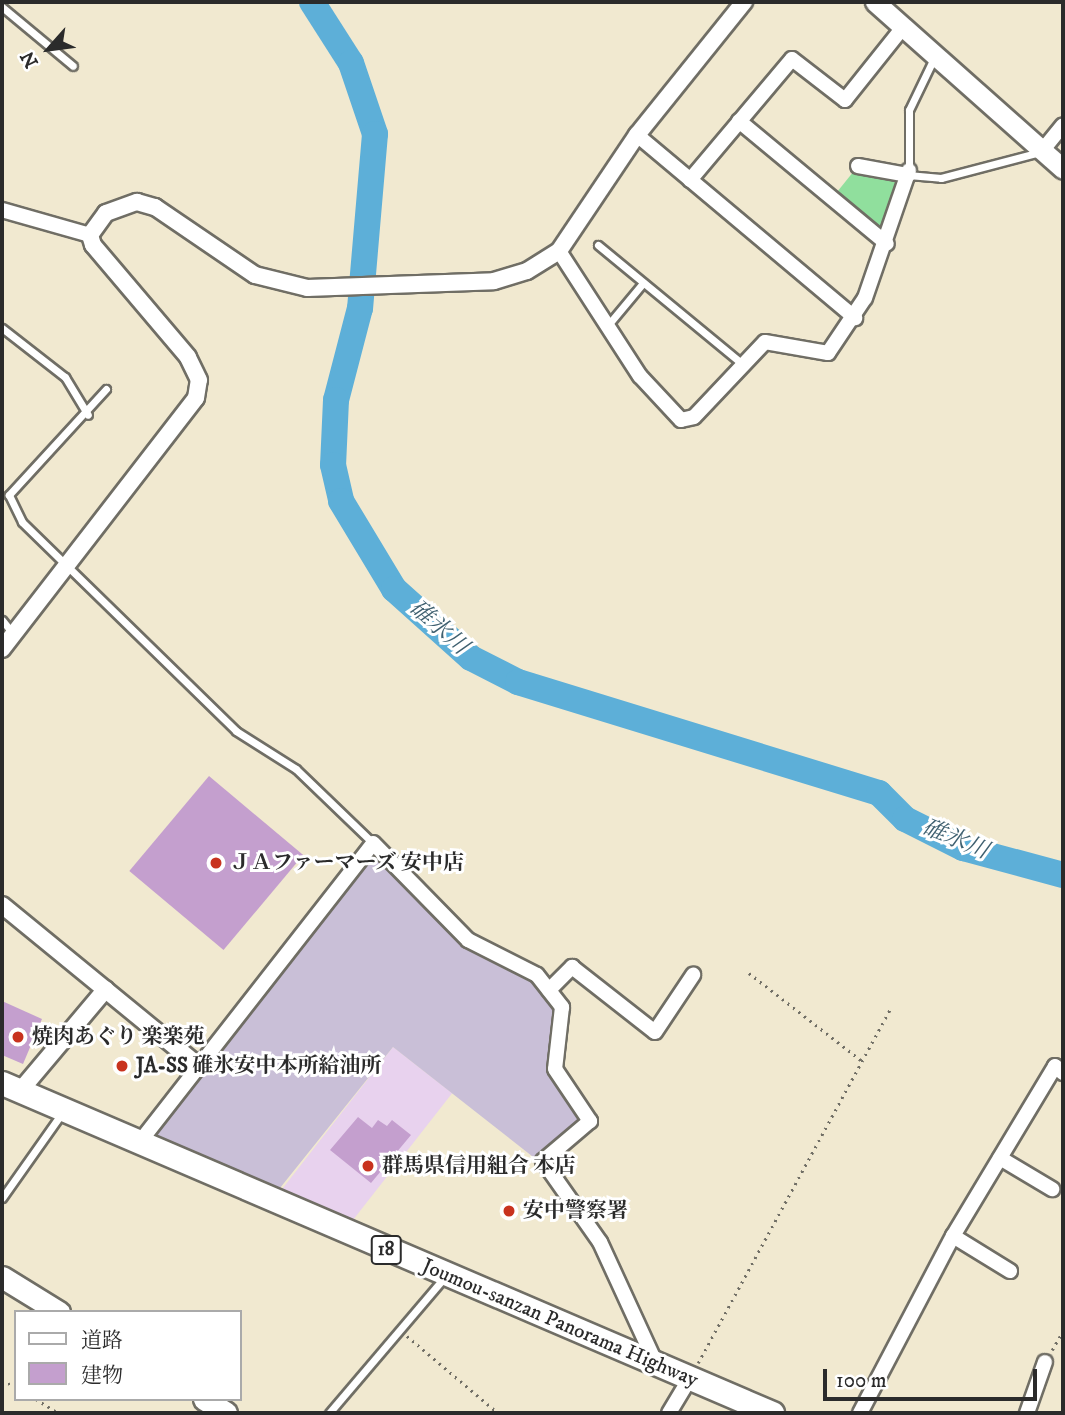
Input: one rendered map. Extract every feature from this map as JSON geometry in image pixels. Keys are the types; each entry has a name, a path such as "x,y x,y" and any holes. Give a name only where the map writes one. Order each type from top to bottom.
{"highway":[{"name":"Joumou-sanzan Panorama Highway","path":"11,1087 772,1413"}],"main road":[{"path":"875,2 1063,169"},
{"path":"2,1277 56,1310"},
{"path":"207,1401 226,1413"}],"street":[{"path":"90,235 106,213 138,202 255,275 307,288 494,281 527,271 559,251 637,135 744,2"},
{"path":"690,180 792,59 845,100 904,26"},
{"path":"739,121 887,244"},
{"path":"1042,151 1063,125"},
{"path":"637,135 855,318"},
{"path":"559,251 608,326 681,421 694,417 740,362 765,342 828,353 855,318 887,244 909,173 858,166"},
{"path":"2,210 90,235 100,257 188,357 199,380 188,413 62,565 6,625 2,649"},
{"path":"139,1143 195,1064 373,843 468,940 537,975 564,1015 555,1069 590,1121 543,1161 600,1242 656,1364"},
{"path":"2,905 195,1064"},
{"path":"548,990 572,967 655,1032 693,975"},
{"path":"11,1087 106,989"},
{"path":"860,1413 953,1236 1055,1066 1063,1073"},
{"path":"1000,1158 1052,1189"},
{"path":"953,1236 1010,1271"},
{"path":"1027,1413 1045,1362"},
{"path":"669,1413 690,1378"}],"lane":[{"path":"2,7 74,65"},
{"path":"936,55 909,110 909,173 941,178 1042,151"},
{"path":"598,245 740,362"},
{"path":"608,326 643,283"},
{"path":"2,328 65,377 88,415"},
{"path":"106,389 88,415 9,495 22,522 62,565 236,731 296,769 373,843"},
{"path":"2,1198 64,1110"},
{"path":"328,1413 446,1275"}],"path":[{"path":"749,973 862,1061"},
{"path":"690,1378 890,1009"},
{"path":"399,1329 498,1413"},
{"path":"1045,1362 1063,1331"},
{"path":"39,1401 58,1413"}],"shaded area":[{"path":"376,853 466,944 529,976 556,1005 550,1072 584,1119 537,1160 393,1047 280,1188 158,1138 157,1126"},
{"path":"393,1047 452,1093 341,1236 282,1190"}],"green space":[{"path":"854,171 892,176 897,185 886,224 877,226 837,192"}],"building":[{"name":"ＪＡファーマーズ 安中店","path":"209,776 303,855 224,950 129,871"},
{"name":"焼肉あぐり 楽楽苑","path":"2,1001 42,1019 23,1064 2,1055"},
{"name":"群馬県信用組合 本店","path":"358,1117 372,1128 378,1120 387,1126 392,1120 411,1135 371,1183 330,1150"}],"waterway":[{"name":"碓氷川","path":"312,2 351,63 375,134 360,308 336,400 333,465 341,501 394,589 471,658 518,682 879,793 905,819 963,848 1063,875"}],"place":[{"name":"ＪＡファーマーズ 安中店","path":"216,863"},
{"name":"焼肉あぐり 楽楽苑","path":"18,1037"},
{"name":"JA-SS 碓氷安中本所給油所","path":"122,1066"},
{"name":"群馬県信用組合 本店","path":"368,1166"},
{"name":"安中警察署","path":"509,1211"}]}
